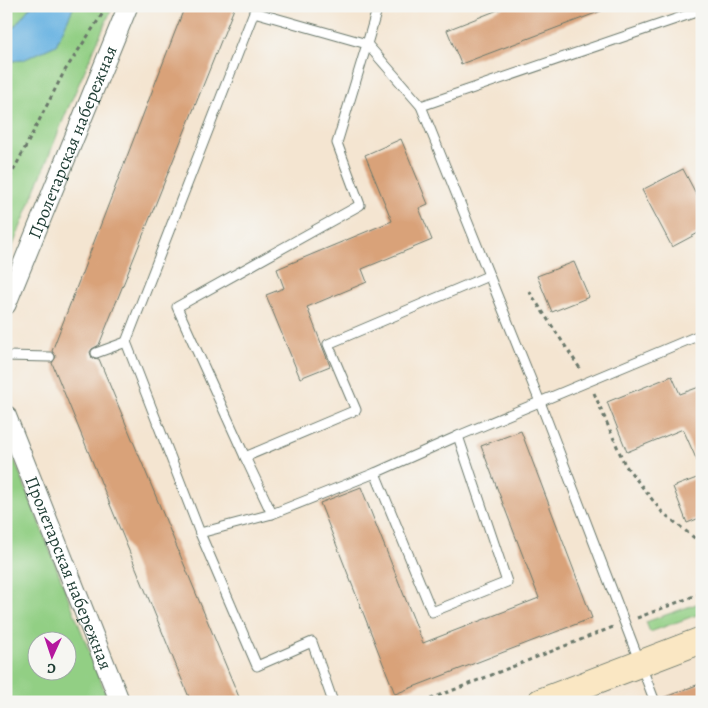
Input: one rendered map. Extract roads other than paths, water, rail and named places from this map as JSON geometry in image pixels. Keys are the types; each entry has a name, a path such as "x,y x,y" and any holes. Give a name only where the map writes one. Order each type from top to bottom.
{"main road":[{"path":"540,702 702,640"}],"street":[{"name":"Пролетарская набережная","path":"6,305 128,6"},
{"name":"Пролетарская набережная","path":"6,415 120,702"}],"lane":[{"path":"272,514 177,306 360,205 337,143 378,6"},
{"path":"421,106 702,10"},
{"path":"333,702 312,642 257,666 200,533 126,342 254,12 367,44 421,106 540,402 655,702"},
{"path":"245,456 356,410 328,344 488,276"},
{"path":"200,533 272,514 375,473 458,436 702,334"},
{"path":"96,353 126,342"},
{"path":"6,356 50,357"},
{"path":"375,473 432,612 507,582 458,436"}],"water":[{"path":"31,6 74,6 56,45 23,60 11,61 6,69 6,37"}]}
